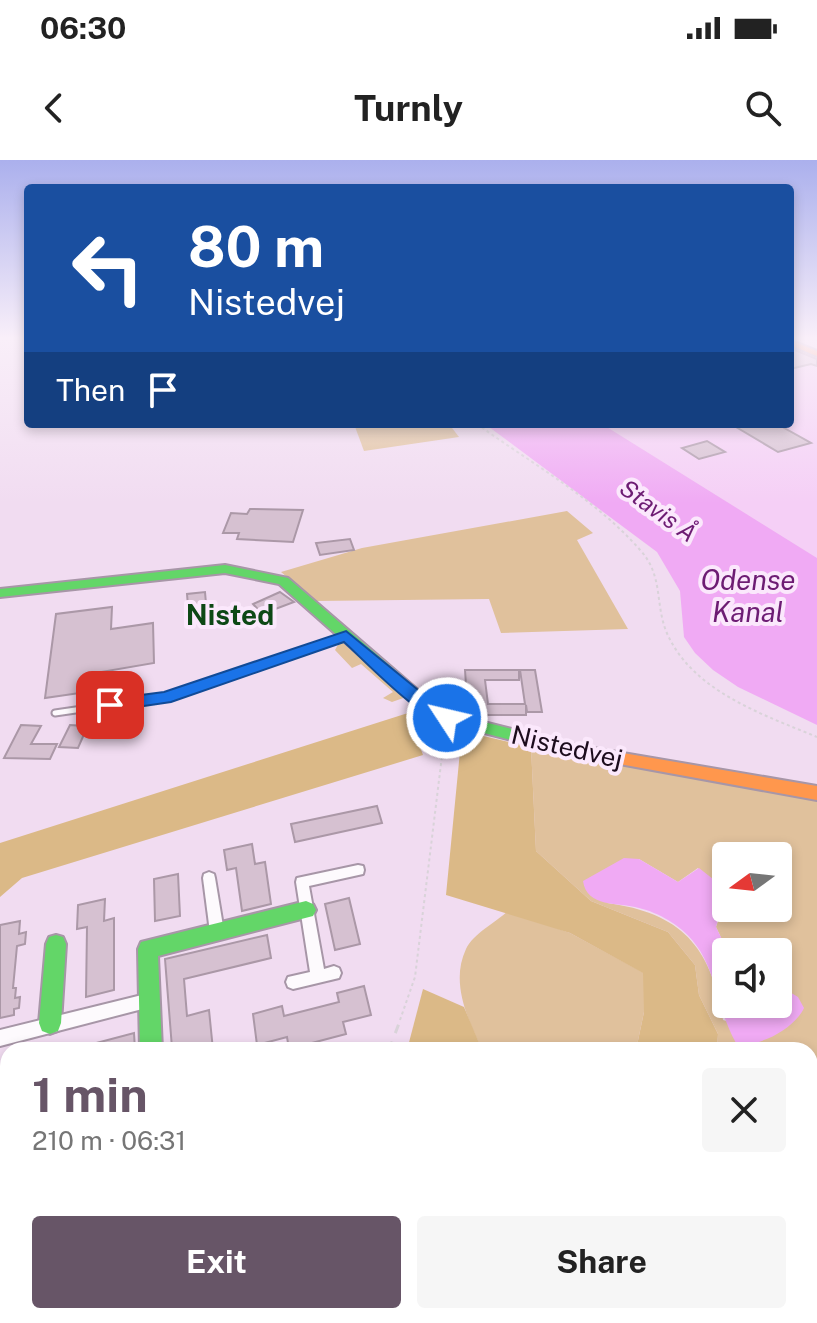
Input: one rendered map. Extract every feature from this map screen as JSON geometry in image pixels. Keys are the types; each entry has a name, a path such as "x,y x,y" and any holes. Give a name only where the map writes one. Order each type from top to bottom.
{"street":[{"name":"Nistedvej","path":"0,593 225,569 283,581 428,707 447,718 592,755 817,793"},
{"path":"318,977 302,882 358,870"},
{"path":"209,878 217,932"},
{"path":"151,1042 148,949 306,910"},
{"path":"50,1023 56,944"},
{"path":"293,982 334,973"},
{"path":"0,1038 150,1000"}],"lane":[{"path":"55,713 165,697 346,636"}],"path":[{"path":"482,428 593,510 642,553 661,583 665,627 671,641 702,676 748,706 817,737"},
{"path":"392,1042 415,977 447,718"}],"shaded area":[{"path":"794,394 817,394 817,558 608,428 794,428"},
{"path":"355,428 452,428 459,437 364,451"},
{"path":"567,511 593,533 577,540 628,629 501,633 489,599 316,601 281,572 362,548"},
{"path":"347,641 409,696 392,702 383,698 393,692 361,664 352,668 335,650 339,643"},
{"path":"408,713 423,755 22,878 0,897 0,843"},
{"path":"462,731 531,747 536,851 591,901 668,932 695,965 699,995 718,1034 718,1042 638,1042 644,1012 643,973 570,933 446,895"},
{"path":"531,747 817,798 817,1042 718,1042 718,1034 699,995 695,965 668,932 591,901 536,851"},
{"path":"508,911 570,933 644,973 644,1012 638,1042 478,1042 460,988 462,962 474,938"},
{"path":"423,989 464,1007 479,1042 409,1042"}],"water":[{"name":"Odense Kanal","path":"490,428 608,428 817,558 817,725 738,687 695,653 684,637 680,591 657,552"},
{"path":"624,858 639,859 678,882 699,868 712,878 712,922 717,922 716,927 721,938 712,938 712,976 697,946 685,932 668,920 639,908 597,900 586,890 583,881"},
{"path":"792,993 804,1008 793,1023 758,1042 736,1042 725,1018 792,1018"}],"building":[{"path":"738,428 784,428 811,443 778,452"},
{"path":"707,441 725,452 699,459 682,448"},
{"path":"250,509 303,510 293,542 237,539 239,533 223,533 231,513 247,514"},
{"path":"350,539 354,550 320,555 316,543"},
{"path":"205,592 207,615 189,618 187,594"},
{"path":"280,592 294,602 262,614 253,604"},
{"path":"112,607 111,629 153,623 154,663 95,673 94,691 45,698 56,614"},
{"path":"465,670 519,670 519,680 485,680 488,704 525,704 520,670 535,670 542,712 527,712 526,705 526,715 468,715"},
{"path":"21,725 41,726 31,744 57,744 50,759 4,758"},
{"path":"70,725 84,726 81,732 85,732 78,748 59,747"},
{"path":"377,806 382,823 295,842 291,824"},
{"path":"252,844 255,864 265,862 271,904 242,911 236,868 227,870 224,850"},
{"path":"178,874 180,916 155,921 154,879"},
{"path":"349,898 360,944 335,950 325,904"},
{"path":"105,899 104,921 114,918 114,990 86,997 87,927 77,929 78,905"},
{"path":"20,921 19,934 26,932 25,944 17,946 13,988 16,988 15,998 20,997 19,1008 14,1009 14,1015 0,1018 0,925"},
{"path":"267,935 271,958 184,979 187,1016 209,1010 212,1042 172,1042 165,959"},
{"path":"364,986 371,1015 343,1022 346,1034 316,1042 288,1042 287,1037 257,1042 253,1014 282,1006 284,1016 339,1002 337,993"},
{"path":"134,1033 135,1042 100,1042"}],"traffic: fast":[{"path":"0,593 225,569 283,581 428,707 447,718 576,751"},
{"path":"151,1042 148,949 306,910"},
{"path":"50,1023 56,944"}],"traffic: slow":[{"path":"576,751 817,793"}],"district":[{"name":"Nisted","path":"230,615"}],"route":[{"path":"110,705 165,697 346,636 428,707 447,718"}],"water label":[{"name":"Stavis Å","path":"658,511"}]}
